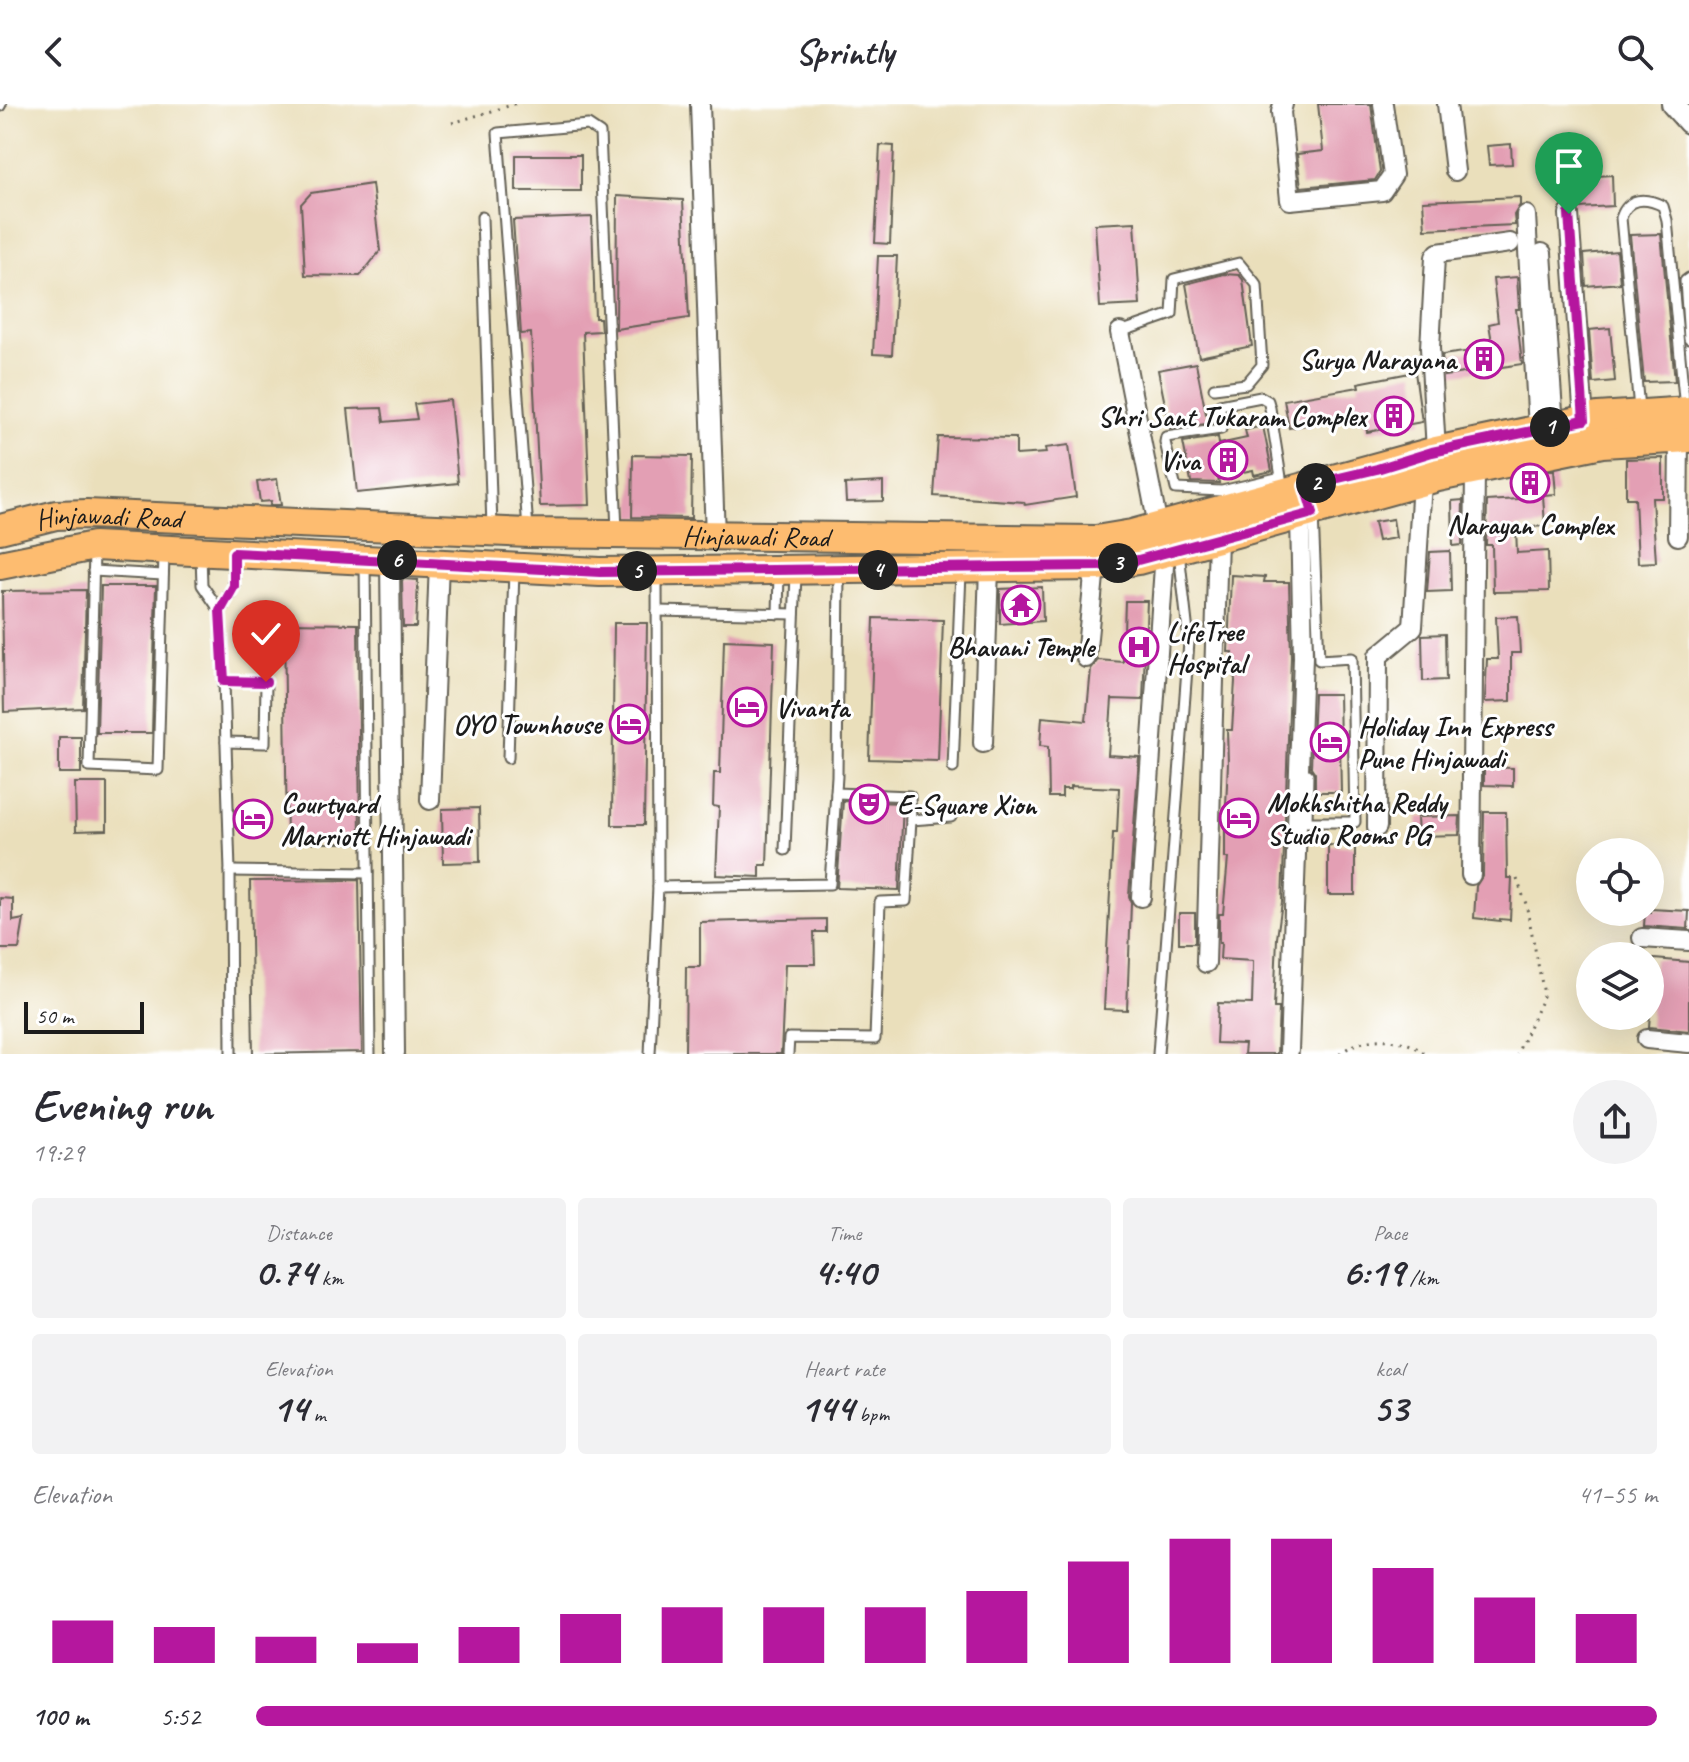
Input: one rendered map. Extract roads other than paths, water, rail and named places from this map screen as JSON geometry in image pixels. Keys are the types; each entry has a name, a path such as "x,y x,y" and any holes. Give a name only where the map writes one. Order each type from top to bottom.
{"main road":[{"name":"Hinjawadi Road","path":"0,529 56,515 87,514 529,533 1167,542 1290,485 1377,469 1436,451 1584,420 1639,413 1686,424"},
{"path":"0,565 94,559 164,562 200,551 600,572 1095,566 1167,542 1218,538 1422,482 1686,424"}],"street":[{"path":"700,104 715,537"},
{"path":"1283,104 1281,112 1290,200 1382,191 1393,175 1383,104"},
{"path":"1447,104 1455,171"},
{"path":"1673,104 1689,122"},
{"path":"1569,214 1584,420"},
{"path":"1526,215 1546,428"},
{"path":"1436,451 1430,348 1435,257 1438,253 1510,243"},
{"path":"1542,253 1546,428"},
{"path":"1120,332 1167,542 1141,897"},
{"path":"1678,536 1686,424"},
{"path":"1471,875 1475,470"},
{"path":"1377,827 1378,656 1413,627 1422,482"},
{"path":"1289,1051 1307,515"},
{"path":"1206,963 1218,538"},
{"path":"378,559 395,1053"},
{"path":"430,800 439,562"},
{"path":"1086,658 1095,566"},
{"path":"975,568 983,743"},
{"path":"1642,938 1689,941"},
{"path":"1647,1039 1689,1043"}],"lane":[{"path":"529,533 498,133 588,125 600,133 617,534"},
{"path":"1639,413 1621,218 1624,209 1634,202 1649,199 1663,206 1667,220 1686,424"},
{"path":"482,217 493,531"},
{"path":"1120,332 1172,314 1174,279 1239,263 1257,285 1262,365 1246,384 1214,388"},
{"path":"1689,278 1685,281 1689,339"},
{"path":"1290,485 1222,491 1176,489 1166,437 1221,429 1220,405 1261,397 1268,401 1290,485 1307,515 1319,660"},
{"path":"0,519 0,529"},
{"path":"1158,1054 1189,642 1167,542"},
{"path":"200,551 202,585 220,611 230,871 231,1054"},
{"path":"220,611 234,586 234,553"},
{"path":"94,559 89,767 158,770 164,562"},
{"path":"370,1054 368,873 378,559"},
{"path":"508,758 514,567"},
{"path":"953,768 975,568"},
{"path":"658,887 830,884 836,793 839,570"},
{"path":"650,1054 658,887 657,571"},
{"path":"778,614 788,571"},
{"path":"785,850 794,614 788,571"},
{"path":"657,611 794,614"},
{"path":"1352,658 1355,822 1307,822 1308,662 1319,660 1352,658"},
{"path":"224,681 266,682 265,743 226,742"},
{"path":"788,1054 789,1038 875,1039 880,902 906,901 910,796 836,793"},
{"path":"911,820 951,817"},
{"path":"230,871 368,873"}],"place":[{"name":"Surya Narayana","path":"1484,359"},
{"name":"Shri Sant Tukaram Complex","path":"1394,416"},
{"name":"Viva","path":"1228,460"},
{"name":"Narayan Complex","path":"1530,483"},
{"name":"Bhavani Temple","path":"1021,605"},
{"name":"LifeTree Hospital","path":"1139,647"},
{"name":"Vivanta","path":"747,707"},
{"name":"OYO Townhouse","path":"629,724"},
{"name":"Holiday Inn Express Pune Hinjawadi","path":"1330,742"},
{"name":"E-Square Xion","path":"869,804"},
{"name":"Mokhshitha Reddy Studio Rooms PG","path":"1239,818"},
{"name":"Courtyard Marriott Hinjawadi","path":"253,819"}]}
